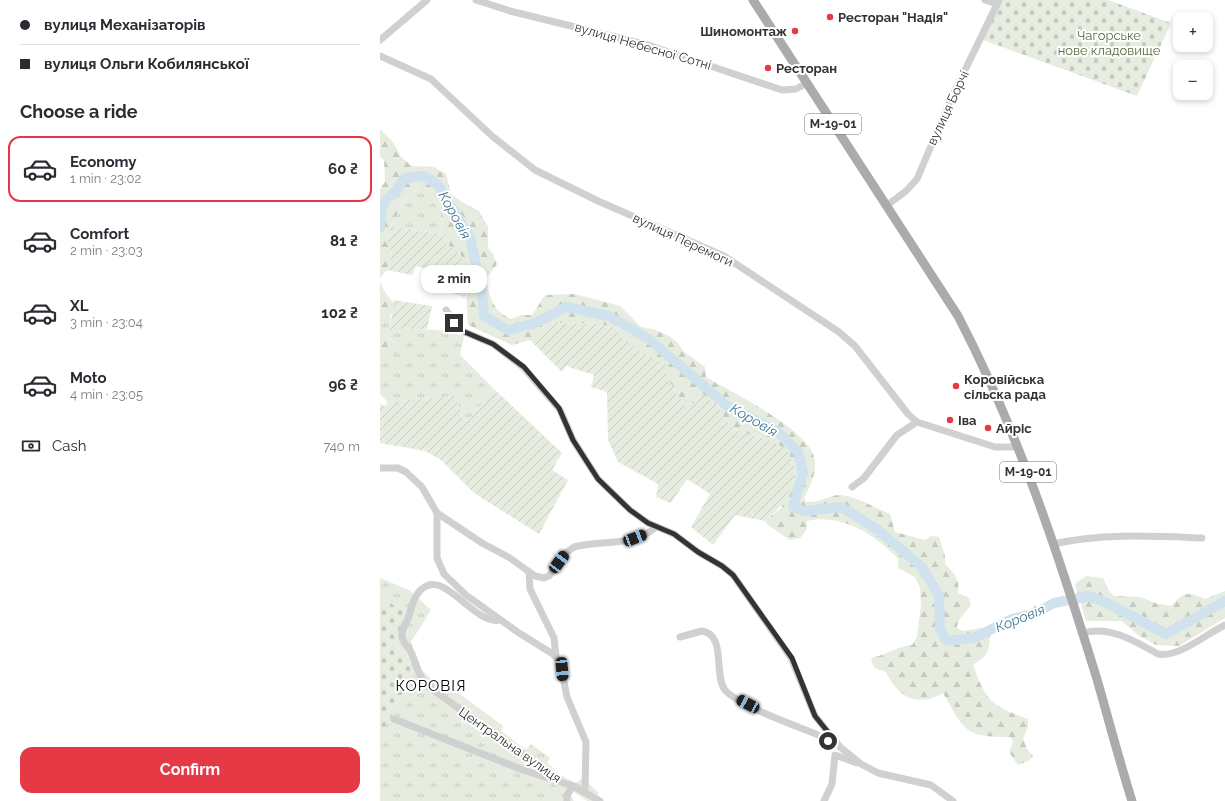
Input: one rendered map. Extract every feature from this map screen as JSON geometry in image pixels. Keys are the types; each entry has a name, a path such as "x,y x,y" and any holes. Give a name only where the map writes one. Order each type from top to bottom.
{"main road":[{"name":"М-19-01","path":"753,0 958,316 984,367 1018,447 1053,544 1075,610 1132,801"}],"street":[{"path":"380,40 427,0"},
{"name":"вулиця Небесної Сотні","path":"476,0 510,11 648,45 784,91 796,89 807,83"},
{"path":"985,0 998,2"},
{"name":"вулиця Борчі","path":"886,206 906,191 916,180 950,101 998,2"},
{"name":"вулиця Перемоги","path":"380,56 431,79 492,136 535,170 598,201 724,256 839,332 855,346 905,411 918,422 993,447 1018,447"},
{"path":"446,310 460,330 493,344 524,367 559,408 573,440 599,481 635,514 656,527 674,534 698,552 722,566 736,579 792,658 815,716 836,742 861,764"},
{"path":"852,487 864,478 897,435 918,422"},
{"path":"380,468 398,468 406,472 422,487 438,513 482,543 510,558 535,576 546,578 550,575 567,552 574,547 628,540 649,532 656,527"},
{"path":"438,513 436,556 440,567 462,592 500,620 556,656 561,664 567,697 586,742 584,791"},
{"path":"1053,544 1076,539 1160,536 1202,538"},
{"path":"529,572 530,589 554,638 556,656"},
{"name":"Центральна вулиця","path":"500,620 493,620 480,614 444,587 431,585 422,590 414,599 402,631 402,639 410,650 418,673 429,687 536,763 555,780 584,791 600,801"},
{"path":"1082,633 1098,631 1120,635 1158,654 1164,655 1177,652 1225,625"},
{"path":"680,637 702,631 711,636 717,646 723,685 730,694 761,712 815,734 828,741 836,742"},
{"path":"394,719 523,770 555,780"},
{"path":"824,801 832,784 835,755 861,764 886,776 931,785 953,801"},
{"path":"567,801 567,795 573,786"}],"green space":[{"name":"Чагорське нове кладовище","path":"1002,0 1108,0 1171,23 1137,96 983,40"},
{"path":"380,129 393,142 401,157 412,166 434,167 446,174 451,194 479,211 488,227 488,248 493,254 497,264 486,279 489,292 493,303 504,315 511,319 521,315 532,315 545,295 575,294 620,306 641,327 653,329 669,336 678,343 683,351 705,367 706,377 769,413 801,437 811,449 815,461 814,476 804,498 806,502 844,495 890,514 895,532 925,540 931,536 939,537 945,556 945,564 954,573 957,580 958,593 969,598 971,605 958,621 957,628 963,631 981,628 990,636 986,654 973,665 982,688 998,706 1028,719 1028,727 1023,738 1027,749 1033,756 1028,761 1018,765 1009,752 1013,742 1010,737 995,737 974,733 962,724 943,693 925,700 909,698 896,688 886,672 875,668 871,661 873,657 912,645 917,637 921,605 920,588 915,577 898,568 898,559 869,534 845,523 820,519 807,521 807,529 800,538 790,540 768,525 765,521 781,508 795,471 767,439 746,434 734,429 723,416 719,406 701,393 694,403 685,405 675,391 658,361 646,356 634,348 619,334 616,328 601,324 554,323 530,340 512,345 468,325 466,291 461,255 446,244 442,234 441,212 425,187 416,189 405,200 391,225 387,239 392,254 387,270 380,278 380,189 385,182 384,160 380,157"},
{"path":"425,186 441,212 442,234 391,226 408,197 419,188"},
{"path":"391,226 442,234 449,245 459,253 465,266 465,297 441,290 446,274 416,266 412,275 387,270 392,254 387,239"},
{"path":"380,281 394,307 393,312 380,327"},
{"path":"393,300 432,306 427,329 391,329"},
{"path":"390,316 391,329 437,330 464,336 460,355 493,388 468,421 463,420 458,403 454,396 388,402 380,394 380,359 392,356 397,344 389,338 380,335 380,327"},
{"path":"553,323 601,324 616,328 632,346 646,355 669,366 666,374 675,391 685,405 694,403 701,393 719,406 723,416 734,429 746,434 767,439 783,447 790,455 795,471 787,500 765,521 735,515 713,545 691,527 710,494 687,479 671,503 656,497 658,484 618,462 608,440 607,392 591,387 594,375 566,366 562,372 530,340"},
{"path":"380,333 397,344 396,353 389,359 380,359"},
{"path":"493,388 562,453 552,470 568,480 539,534 474,493 441,460 425,451 380,443 380,404 385,406 388,402 454,396 458,403 463,420 468,421"},
{"path":"1086,576 1103,578 1109,591 1114,596 1141,597 1155,603 1171,606 1186,594 1205,599 1225,591 1225,618 1179,646 1156,645 1138,635 1122,621 1086,621 1075,584"},
{"path":"380,578 409,590 431,610 411,642 422,670 440,688 445,683 503,726 501,731 526,750 531,744 550,758 547,763 560,775 576,783 583,778 599,793 592,801 587,801 574,792 571,795 574,801 380,801 380,731 382,732 409,658 394,644 408,612 380,598"},
{"path":"380,598 408,612 394,644 409,658 415,676 382,732 380,731"}],"waterway":[{"name":"Коровія","path":"380,228 382,204 394,193 405,178 424,176 438,185 470,237 482,294 484,316 508,330 536,323 566,307 609,316 649,339 726,405 778,432 798,452 803,473 793,507 805,511 841,507 878,530 922,567 939,596 940,629 947,641 974,638 1012,619 1036,613 1054,603 1089,596 1107,603 1166,634 1225,601"}],"place":[{"name":"Ресторан \"Надія\"","path":"830,17"},
{"name":"Шиномонтаж","path":"795,31"},
{"name":"Ресторан","path":"768,68"},
{"name":"Коровійська сільска рада","path":"956,386"},
{"name":"Іва","path":"950,420"},
{"name":"Айріс","path":"988,428"}],"district":[{"name":"КОРОВІЯ","path":"431,686"}],"route":[{"path":"454,323 460,330 493,344 524,367 542,390 559,408 573,440 598,479 630,510 648,523 674,534 733,575 750,597 777,640 792,658 815,716 836,742 828,741"}]}
